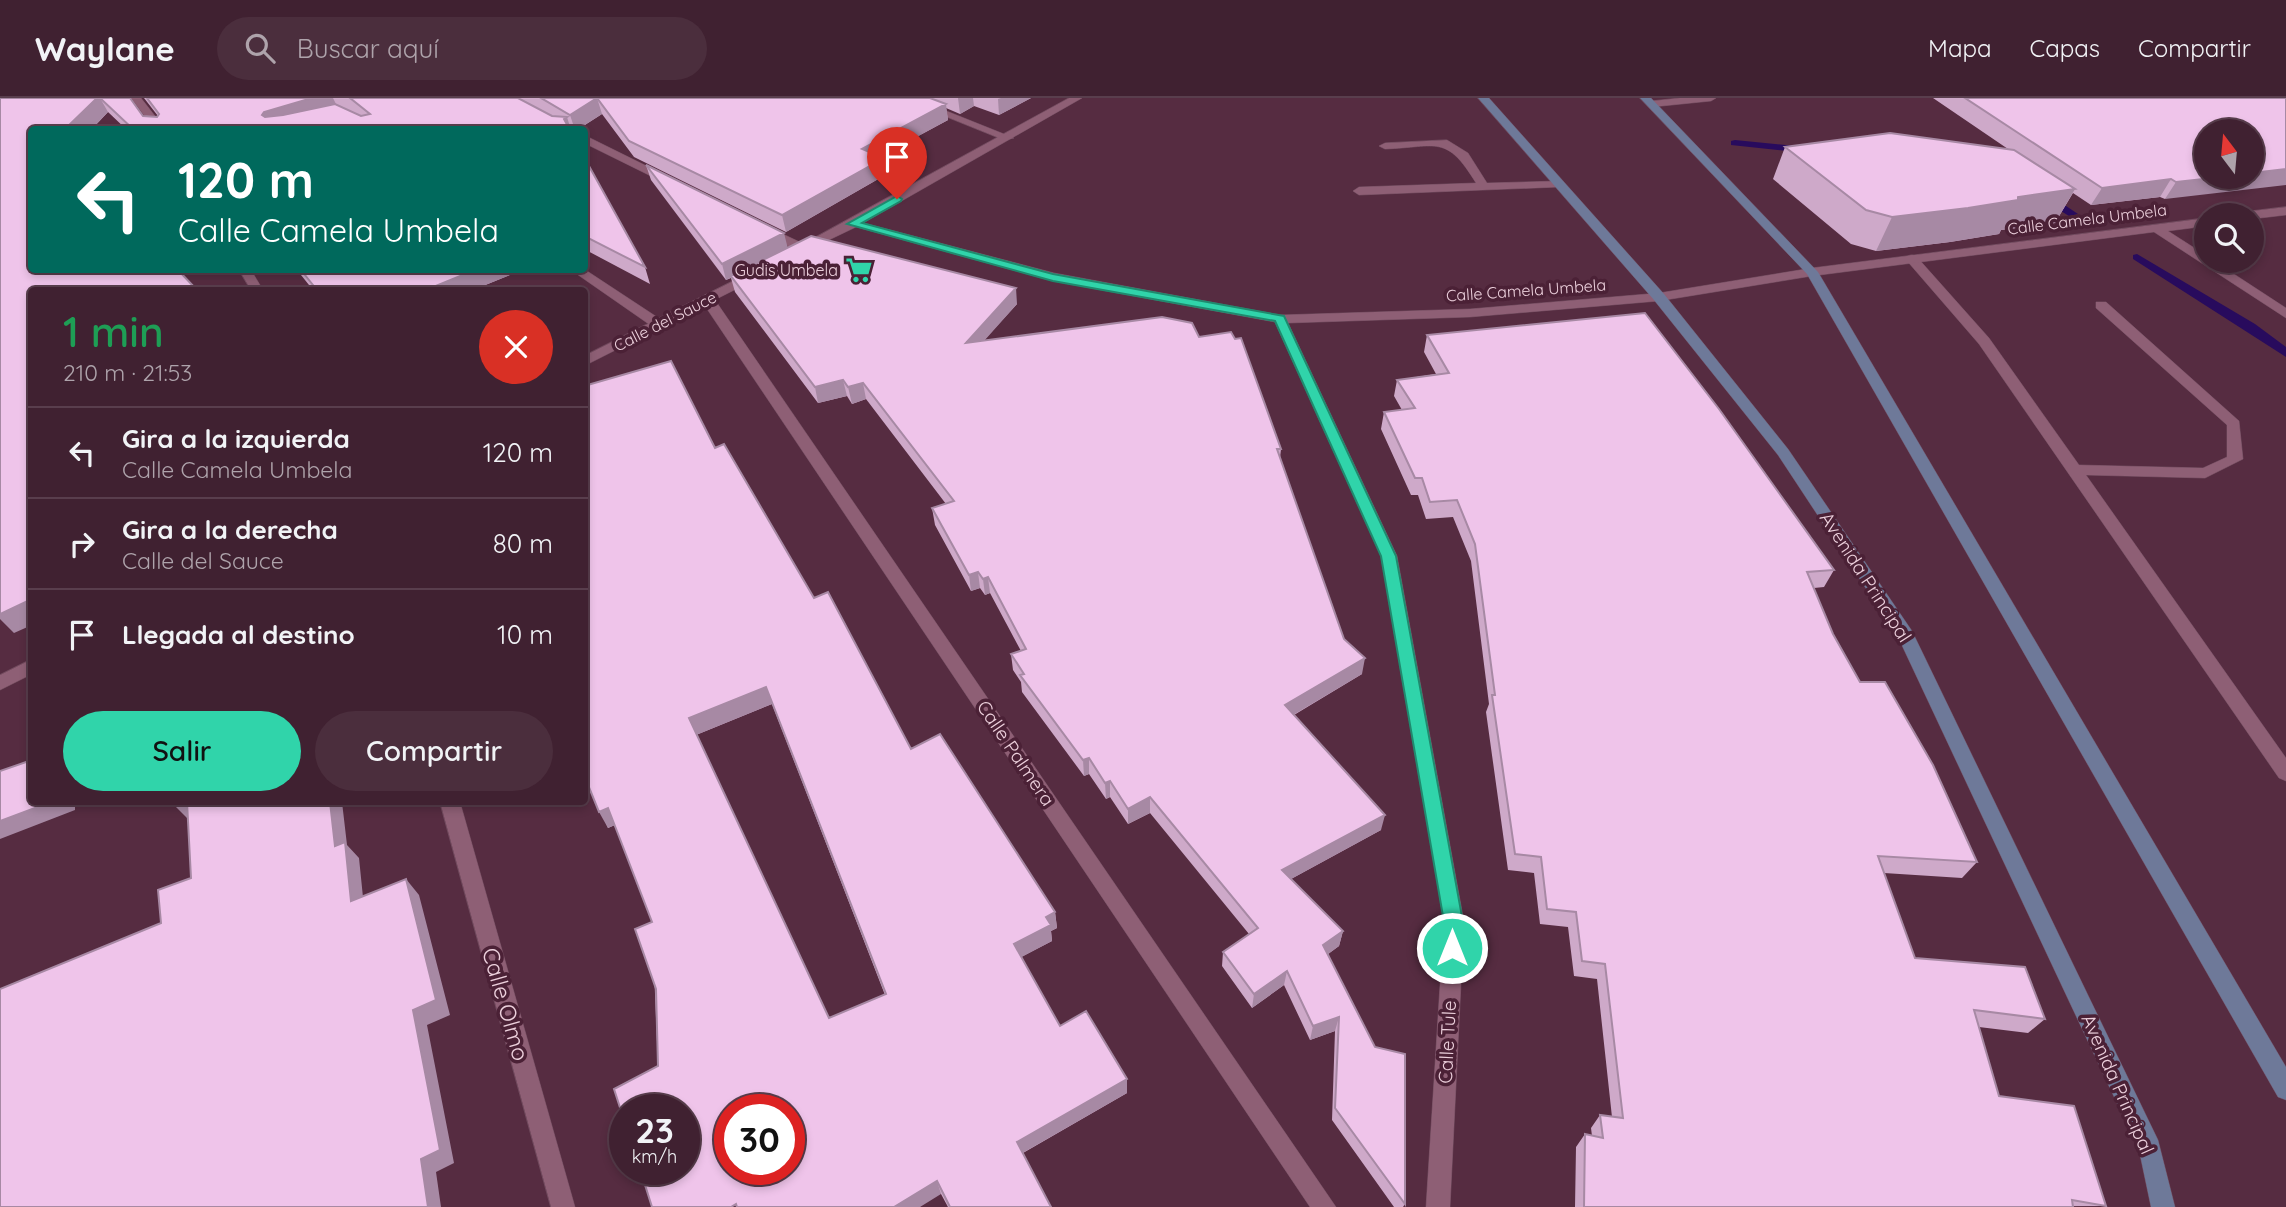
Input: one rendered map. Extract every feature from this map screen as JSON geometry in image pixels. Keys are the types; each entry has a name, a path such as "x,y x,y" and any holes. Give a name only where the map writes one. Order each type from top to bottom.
{"main road":[{"name":"Avenida Principal","path":"1483,98 1659,297 1783,452 1906,635 2150,1148 2163,1207"},
{"path":"1648,101 1812,272 2286,1089"}],"street":[{"path":"136,98 158,126"},
{"path":"905,98 1008,138"},
{"path":"754,223 796,251 852,224 1077,98"},
{"path":"1648,101 1711,98"},
{"path":"588,140 681,187"},
{"path":"1385,146 1447,143 1464,155 1483,186"},
{"path":"1359,191 1559,184"},
{"path":"2264,214 2286,211"},
{"name":"Calle Camela Umbela","path":"852,224 1053,277 1280,319 1470,313 1659,297 1812,272 2194,224"},
{"path":"2156,228 2286,314"},
{"path":"1912,260 1984,341 2286,773"},
{"name":"Calle del Sauce","path":"588,360 767,267"},
{"path":"582,273 658,324"},
{"name":"Calle Palmera","path":"708,300 1325,1207"},
{"path":"2075,470 2205,473 2235,459 2234,424 2101,304"},
{"name":"Calle Tule","path":"1280,319 1389,556 1454,922 1438,1207"},
{"path":"0,683 28,667"},
{"name":"Calle Olmo","path":"451,805 563,1207"}],"building":[{"path":"0,98 97,98 68,126 28,126 28,273 181,273 194,287 28,287 28,601 0,614"},
{"path":"100,98 130,98 143,116 157,117 159,114 147,98 312,98 264,112 262,115 265,117 335,104 361,116 370,114 350,98 518,98 552,116 567,117 564,119 568,126 130,126"},
{"path":"541,98 597,98 570,115"},
{"path":"597,98 930,98 946,104 862,149 884,158 782,215 629,141"},
{"path":"1965,98 2286,98 2286,169 2264,172 2264,119 2194,119 2194,180 2176,182 2171,179 2102,188"},
{"path":"1890,133 2014,150 2075,189 1968,208 1892,217 1866,210 1785,147"},
{"path":"588,164 645,267 588,238"},
{"path":"646,165 784,233 722,264"},
{"path":"811,236 1016,288 966,343 1162,317 1192,323 1199,337 1231,332 1235,339 1241,338 1344,639 1365,658 1285,705 1385,815 1282,870 1343,931 1323,945 1375,1047 1405,1054 1405,1204 1335,1108 1339,1017 1313,1026 1287,971 1254,994 1223,952 1258,928 1150,797 1128,809 1110,781 1105,783 1089,758 1083,760 1020,675 1024,674 1011,654 1026,649 988,577 983,579 978,572 969,575 932,508 954,501 863,383 848,387 843,380 815,387 731,276"},
{"path":"303,273 468,273 433,287 315,287"},
{"path":"1645,313 1719,409 1834,570 1807,572 1833,634 1860,682 1885,682 1933,765 1977,862 1878,856 1915,958 2025,967 2045,1019 1974,1010 1999,1096 2074,1106 2106,1206 2072,1200 2073,1207 1584,1207 1585,1134 1603,1138 1600,1115 1623,1118 1605,964 1582,961 1576,912 1547,909 1541,857 1515,854 1492,695 1495,695 1475,544 1457,500 1430,502 1422,478 1415,478 1384,412 1415,408 1397,380 1449,373 1427,335"},
{"path":"671,361 715,448 724,444 814,598 828,592 911,749 940,734 1055,912 1046,917 1051,925 1014,944 1060,1026 1086,1011 1127,1079 1017,1142 1051,1207 950,1207 937,1181 894,1207 737,1207 736,1204 731,1207 652,1207 645,1185 700,1185 700,1094 616,1094 614,1089 658,1066 656,989 635,929 652,922 608,808 599,812 588,785 588,385","holes":["766,687 886,994 829,1018 689,718"]},
{"path":"28,761 28,805 43,805 0,821 0,771"},
{"path":"187,805 330,805 335,846 345,842 351,901 406,879 436,1000 413,1010 440,1150 421,1159 428,1207 0,1207 0,989 161,923 158,890 191,878"}],"waterway":[{"path":"1735,143 1806,150"},
{"path":"2047,198 2073,214"},
{"path":"2137,257 2251,327 2286,353"}],"place":[{"name":"Gudis Umbela","path":"859,270"}],"route":[{"path":"897,199 852,224 1053,277 1280,319 1389,556 1454,922 1452,948"}]}
